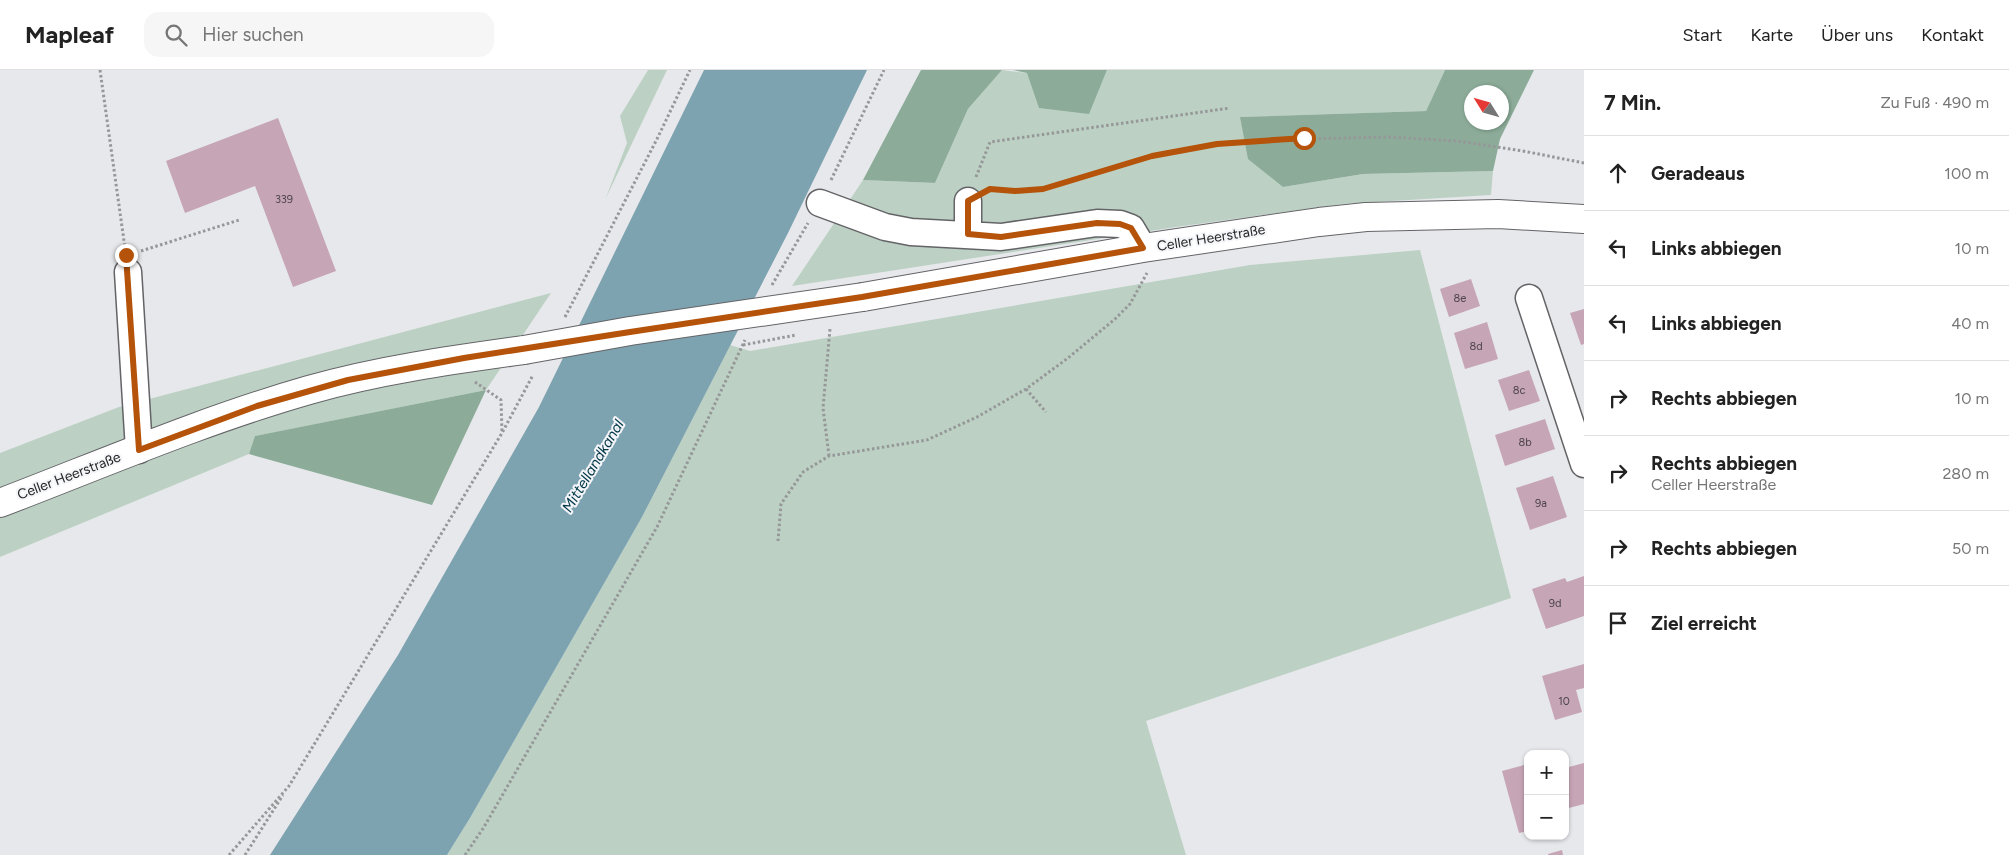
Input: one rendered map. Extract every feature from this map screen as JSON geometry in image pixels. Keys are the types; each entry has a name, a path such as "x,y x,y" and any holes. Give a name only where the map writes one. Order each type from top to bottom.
{"main road":[{"name":"Celler Heerstraße","path":"0,503 257,406 340,382 464,358 529,362 640,330 862,297 1143,248 1318,222 1366,218 1498,214 1584,219"}],"street":[{"path":"968,201 968,234"},
{"path":"820,204 885,228 911,232 1001,237 1088,224 1120,224 1131,228 1143,248"},
{"path":"127,264 139,450"},
{"path":"1529,298 1584,464"}],"path":[{"path":"100,70 127,264 239,220"},
{"path":"562,323 657,139 690,70"},
{"path":"768,291 820,204 884,70"},
{"path":"968,201 990,142 1230,108"},
{"path":"968,201 990,189 1015,191 1043,189 1152,156 1226,143 1304,138 1389,137 1457,141 1584,163"},
{"path":"778,541 781,504 803,472 830,456 927,440 977,417 1026,389 1075,352 1130,304 1149,269 1143,248"},
{"path":"830,329 823,408 830,456"},
{"path":"465,855 657,527 746,336"},
{"path":"245,855 289,786 502,433 529,362"},
{"path":"468,378 501,400 502,433"},
{"path":"1026,389 1046,412"},
{"path":"229,855 289,786"}],"green space":[{"path":"648,70 667,70 605,200 627,143 620,116"},
{"path":"921,70 1002,70 968,109 935,183 863,180"},
{"path":"1002,70 1027,73 1088,114 1107,70 1445,70 1426,111 1241,117 1283,187 1363,174 1493,171 1491,195 1343,204 1176,227 792,286 863,180 935,183 968,109"},
{"path":"1013,70 1107,70 1089,114 1039,108 1027,73"},
{"path":"1445,70 1534,70 1509,121 1509,85 1464,85 1464,130 1504,130 1500,139 1493,171 1363,174 1283,187 1248,159 1240,117 1426,111"},
{"path":"1420,250 1511,598 1146,721 1186,855 447,855 642,517 730,345 750,351 1250,265"},
{"path":"551,293 486,390 256,436 249,454 0,557 0,453 119,407"},
{"path":"486,390 432,505 249,454 255,436"}],"water":[{"name":"Mittellandkanal","path":"704,70 867,70 788,233 642,517 447,855 270,855 398,655 539,407"}],"building":[{"path":"278,118 336,271 293,287 255,186 185,213 166,161"},
{"path":"1471,279 1480,306 1449,317 1440,289"},
{"path":"1584,309 1584,344 1581,345 1570,313"},
{"path":"1487,322 1498,359 1465,369 1454,333"},
{"path":"1529,370 1540,401 1509,411 1498,380"},
{"path":"1545,419 1555,449 1505,466 1495,435"},
{"path":"1553,476 1567,517 1530,530 1516,488"},
{"path":"1584,576 1584,616 1546,629 1532,589 1565,578 1567,582"},
{"path":"1584,664 1584,688 1576,690 1582,712 1555,720 1542,676"},
{"path":"1584,763 1584,804 1569,808 1569,795 1569,767"},
{"path":"1524,765 1524,832 1519,833 1502,771"},
{"path":"1562,850 1563,855 1548,855 1548,854"}],"route":[{"path":"126,255 139,450 257,406 348,380 464,358 862,297 1143,248 1131,228 1120,224 1097,223 1069,226 1001,237 968,234 968,201 990,189 1015,191 1043,189 1152,156 1217,144 1304,138"}]}
